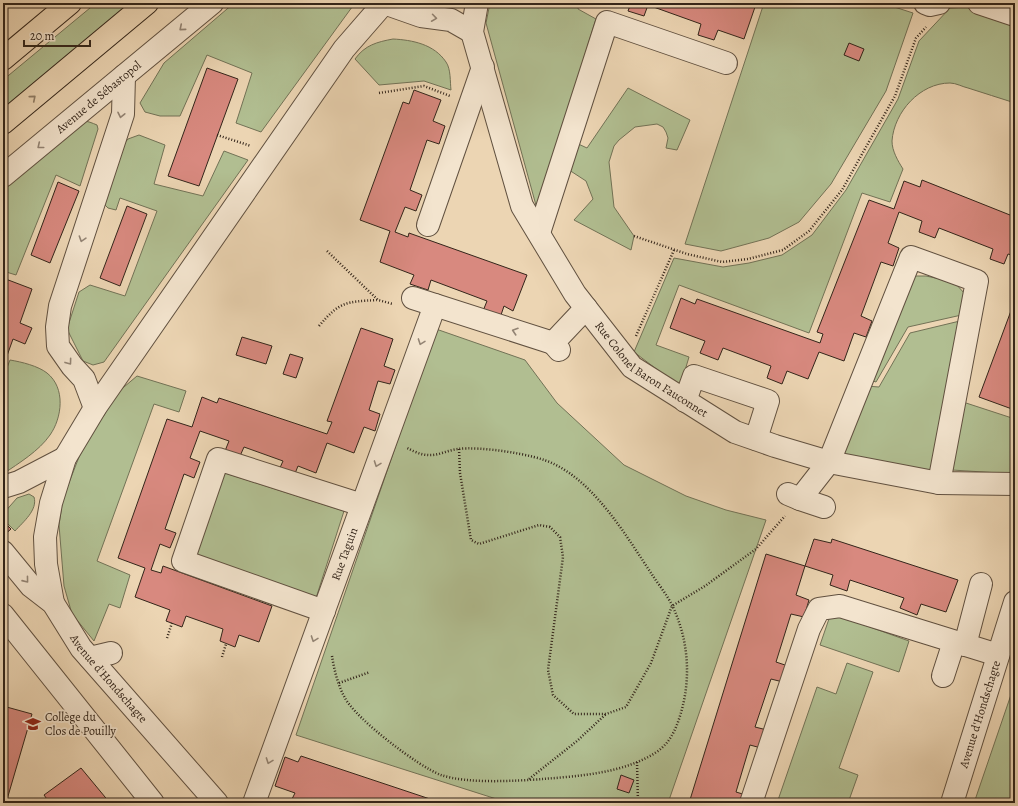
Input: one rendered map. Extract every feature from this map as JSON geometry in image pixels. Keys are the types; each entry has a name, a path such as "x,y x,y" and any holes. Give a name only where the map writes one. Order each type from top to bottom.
{"main road":[{"path":"3,59 70,3"},
{"path":"3,123 147,3"}],"street":[{"name":"Avenue de Sébastopol","path":"3,176 212,3"},
{"path":"53,603 46,564 45,537 51,503 65,458 95,408 344,49 384,3 421,16 452,20 472,32 477,3"},
{"path":"979,3 1015,15"},
{"path":"539,233 607,22 726,63"},
{"name":"Rue Colonel Baron Fauconnet","path":"472,32 522,206 575,294 632,367 735,432 829,462 939,483 1015,484"},
{"path":"428,225 483,67"},
{"path":"95,408 84,379 72,366 58,346 57,327 60,306 123,114 124,76"},
{"path":"824,507 794,496 829,462 911,257 977,280 939,483"},
{"path":"413,298 556,346 586,308"},
{"name":"Rue Taguin","path":"254,803 435,305"},
{"path":"685,401 694,376 768,401 756,439"},
{"path":"3,487 18,482 65,458"},
{"path":"324,611 183,561 218,459 362,505"},
{"name":"Avenue d'Hondschagte","path":"3,552 30,586 53,603 81,648 90,658 155,720 217,803"},
{"path":"943,676 960,644 981,584"},
{"name":"Avenue d'Hondschagte","path":"952,803 1015,602"},
{"path":"751,803 809,629 819,609 840,606 998,655"},
{"path":"3,615 153,803"},
{"path":"90,658 111,653"}],"path":[{"path":"634,236 674,250 722,262 748,259 783,250 809,231 842,190 895,96 916,38 931,10"},
{"path":"379,93 424,86 434,88 469,106"},
{"path":"218,135 272,153"},
{"path":"626,360 674,250"},
{"path":"327,252 378,300"},
{"path":"319,326 332,311 340,305 378,300 400,306 413,298"},
{"path":"332,654 344,698 358,716 406,754 440,774 458,779 528,780 592,775 637,762 660,750 677,727 687,690 688,661 672,606 608,511 579,478 552,463 504,452 480,448 459,449 426,456 386,440"},
{"path":"459,449 460,473 471,540 479,544 539,525 550,527 560,537 563,557 548,670 553,695 574,714 606,714 626,707 651,663 672,606 705,586 756,549 794,496"},
{"path":"167,638 172,623"},
{"path":"222,657 226,644"},
{"path":"340,683 370,672"},
{"path":"528,780 577,741 606,714"},
{"path":"637,762 638,803"}],"green space":[{"path":"96,3 135,3 3,112 3,80"},
{"path":"234,3 355,3 261,132 236,123 252,73 207,55 180,116 160,116 145,112 140,103 164,63"},
{"path":"490,3 579,3 578,9 596,19 537,209 486,23"},
{"path":"764,3 882,3 913,13 886,91 831,184 799,222 769,238 721,251 685,244"},
{"path":"967,7 1015,24 1015,103 950,83 939,84 929,88 910,101 903,110 894,130 892,141 893,148 903,169 890,202 862,193 809,333 679,285 656,345 689,357 680,387 634,352 674,258 723,267 749,263 782,255 812,235 846,190 898,99 919,41 950,8"},
{"path":"393,39 408,40 422,44 429,47 441,56 449,68 451,90 424,81 379,85 355,59 367,47 382,41"},
{"path":"628,88 690,120 677,150 666,148 668,138 666,132 663,127 657,124 635,127 614,146 609,162 614,207 634,236 631,250 574,220 593,199 586,181 566,168 574,142 587,148"},
{"path":"83,121 97,125 98,129 80,186 56,175 16,275 3,271 3,188"},
{"path":"139,135 165,145 154,184 203,196 224,151 248,160 104,362 93,365 83,361 67,329 79,292 90,285 125,296 157,211 120,198 116,210 108,208 103,203 122,146 128,139"},
{"path":"915,276 926,276 954,282 966,295 966,314 908,327 876,382 867,379"},
{"path":"964,320 935,476 840,458 866,386 879,387 910,333"},
{"path":"436,329 525,360 557,403 624,465 686,496 726,510 766,520 668,803 509,803 296,735"},
{"path":"10,360 35,366 47,373 53,379 57,387 60,403 57,420 50,435 28,456 3,474 3,378"},
{"path":"137,376 186,391 179,412 154,404 97,561 130,575 120,608 109,604 94,641 72,614 64,586 59,525 63,498 79,457 99,416 118,392"},
{"path":"963,402 1015,419 1015,474 952,470"},
{"path":"222,472 344,511 316,598 194,558"},
{"path":"29,494 34,497 34,507 29,516 15,531 3,519 3,514 17,498"},
{"path":"831,613 909,641 899,672 820,645"},
{"path":"847,663 873,672 839,768 858,775 848,803 777,803 817,687 836,694"},
{"path":"1015,683 1015,803 974,803"}],"building":[{"path":"631,3 744,3 755,7 744,39 718,30 714,40 698,35 701,24 648,5 644,16 628,11"},
{"path":"849,43 864,49 859,61 844,55"},
{"path":"207,68 238,79 199,186 168,176"},
{"path":"414,90 441,100 433,121 445,126 439,144 427,140 410,190 422,195 416,211 405,207 395,232 408,237 409,233 527,275 513,311 504,306 500,318 483,311 487,301 431,280 428,290 410,284 414,275 380,262 390,231 360,220 403,102 409,104"},
{"path":"922,180 1015,217 1015,256 1008,254 1004,264 990,259 993,249 939,228 935,238 919,232 922,221 899,212 888,243 899,248 893,266 881,262 861,316 872,321 866,337 854,333 844,361 819,352 808,379 787,371 782,384 767,378 771,366 723,348 718,360 700,353 705,341 670,328 681,298 695,304 697,299 820,343 823,334 817,332 869,200 894,209 904,181 920,187"},
{"path":"58,182 79,191 50,263 31,255"},
{"path":"127,206 147,214 120,286 100,278"},
{"path":"3,278 32,289 20,323 32,328 25,344 13,339 3,367"},
{"path":"1015,300 1015,402 1012,409 979,397"},
{"path":"361,328 393,339 384,366 395,370 390,384 378,381 369,410 380,414 375,431 364,427 354,453 327,443 316,473 298,466 294,476 279,470 283,461 244,447 240,456 225,451 229,441 200,431 190,458 200,462 194,478 184,474 165,529 176,533 170,548 160,544 151,570 161,573 163,566 272,606 259,642 239,635 235,647 220,641 223,629 186,616 182,627 166,621 170,610 135,597 145,568 118,558 167,419 192,427 202,397 217,403 219,398 327,434 332,422 327,421"},
{"path":"242,337 272,346 266,364 236,355"},
{"path":"290,354 303,358 296,378 283,374"},
{"path":"3,521 11,529 3,536"},
{"path":"814,539 831,543 832,539 958,580 946,612 921,604 917,615 900,608 904,598 850,580 847,591 830,585 833,575 805,566"},
{"path":"766,554 805,566 796,595 809,600 804,617 791,614 776,662 788,666 783,682 771,679 755,727 767,730 761,748 750,745 736,792 746,795 744,803 689,803"},
{"path":"3,706 32,714 6,803 3,803"},
{"path":"301,756 442,803 323,803 311,799 310,803 290,803 295,793 275,786 285,757 298,762"},
{"path":"81,768 110,803 48,803 49,802 44,795"},
{"path":"621,775 634,780 629,793 617,789"}],"place":[{"name":"Collège du Clos de Pouilly","path":"33,724"}]}
